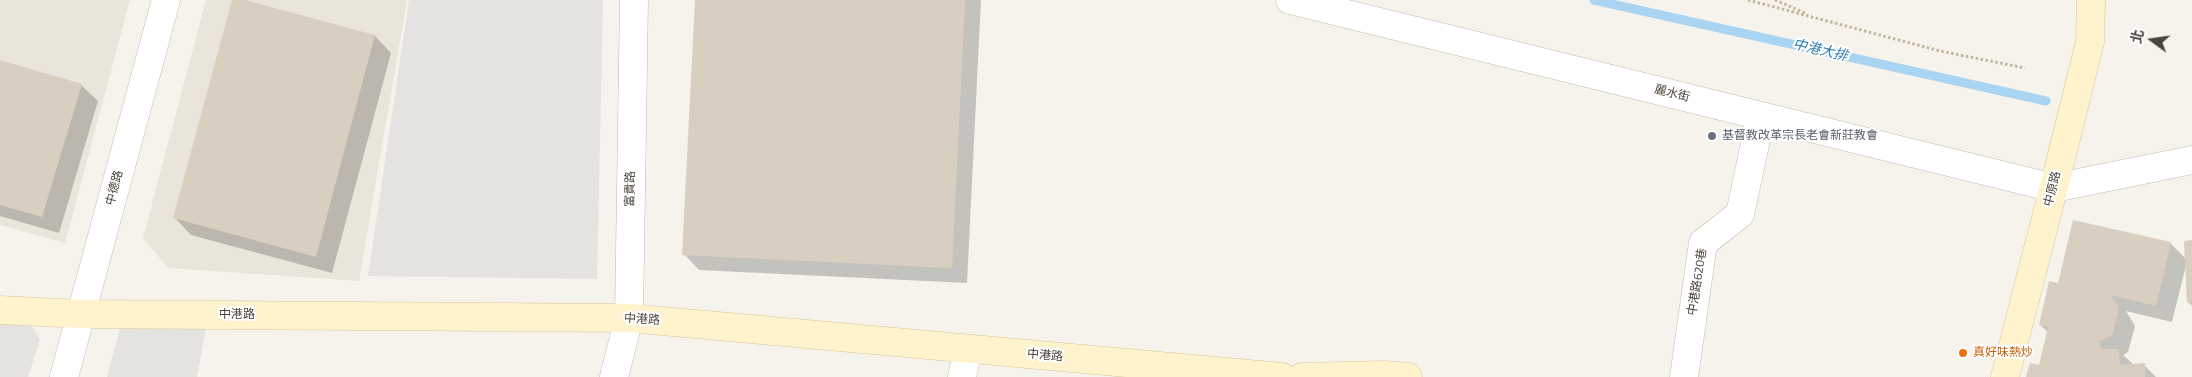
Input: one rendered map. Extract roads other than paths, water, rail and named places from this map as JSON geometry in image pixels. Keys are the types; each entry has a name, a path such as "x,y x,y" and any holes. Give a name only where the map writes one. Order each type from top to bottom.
{"street":[{"name":"中德路","path":"64,377 166,0"},
{"name":"富貴路","path":"614,377 629,318 634,0"},
{"name":"麗水街","path":"1290,0 1761,116 2056,177"},
{"name":"中原路","path":"2005,377 2090,42 2091,0"},
{"name":"中港路620巷","path":"1684,377 1703,243 1740,214 1761,116"},
{"path":"2056,177 2192,160"},
{"name":"中港路","path":"0,310 81,314 629,318 1282,377"},
{"path":"962,377 968,349"},
{"path":"1302,377 1384,375 1408,377"}],"waterway":[{"name":"中港大排","path":"1594,0 2046,101"}],"place":[{"name":"基督教改革宗長老會新莊教會","path":"1712,136"},
{"name":"真好味熱炒","path":"1963,353"}]}
